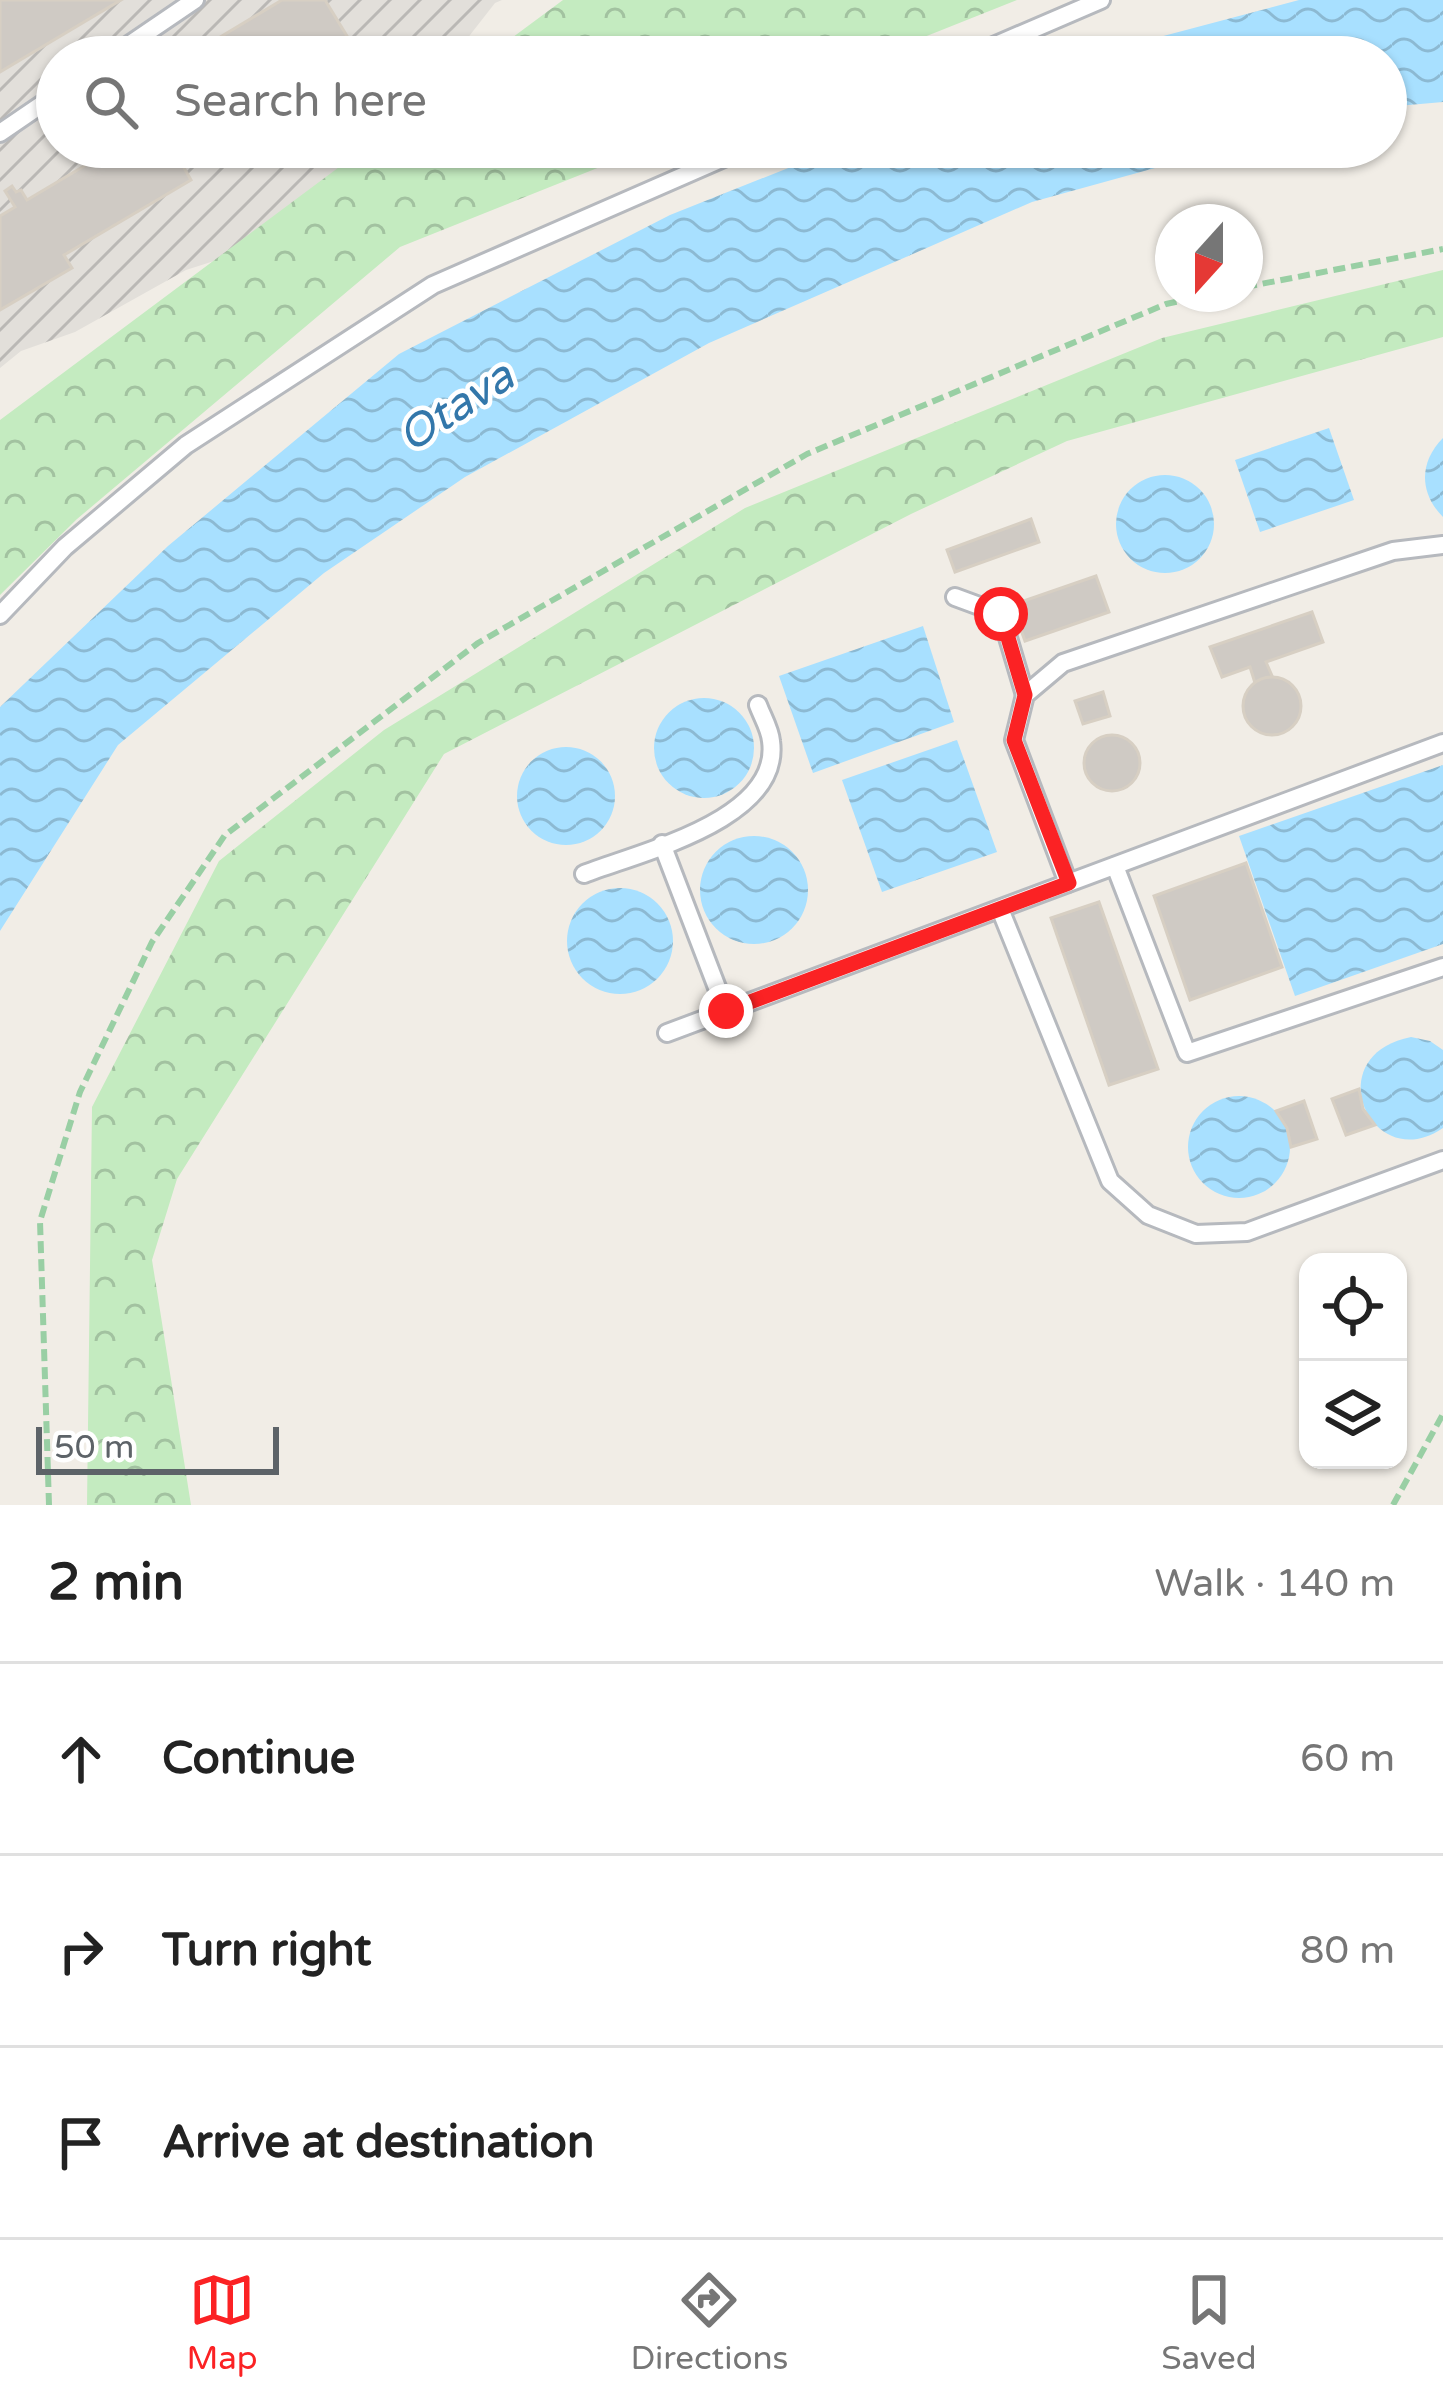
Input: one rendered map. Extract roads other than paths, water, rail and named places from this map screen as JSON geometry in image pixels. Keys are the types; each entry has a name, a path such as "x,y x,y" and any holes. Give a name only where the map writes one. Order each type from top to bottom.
{"lane":[{"path":"142,36 195,0"},
{"path":"1017,36 1101,0"},
{"path":"0,133 36,108"},
{"path":"0,615 65,547 186,445 433,285 701,168"},
{"path":"1025,695 1063,663 1393,551 1443,544"},
{"path":"955,597 1001,614 1025,695 1014,740 1069,883"},
{"path":"584,874 721,820 748,802 767,773 772,742 758,705"},
{"path":"667,1033 1443,743"},
{"path":"662,844 726,1011"},
{"path":"1115,866 1187,1053 1443,967"},
{"path":"1000,909 1110,1181 1148,1215 1196,1234 1247,1232 1443,1160"}],"water":[{"path":"1299,0 1443,0 1443,102 1407,105 1407,36 1163,36"},
{"name":"Otava","path":"788,168 1155,168 1032,202 709,343 465,477 324,573 118,745 0,931 0,707 168,546 399,354 670,215"},
{"path":"1329,428 1354,500 1260,532 1235,460"},
{"path":"1443,438 1443,517 1430,498 1425,478 1430,457"},
{"path":"1155,475 1175,475 1200,489 1211,505 1211,543 1200,559 1175,573 1155,573 1124,551 1116,534 1116,514 1138,483"},
{"path":"923,626 954,722 813,773 779,676"},
{"path":"704,698 723,702 739,713 750,729 754,748 750,767 739,783 723,794 704,798 685,794 669,783 658,767 654,748 658,729 669,713 685,702"},
{"path":"957,740 997,852 882,892 842,780"},
{"path":"566,747 601,761 615,796 601,831 566,845 531,831 517,796 531,761"},
{"path":"1443,765 1443,944 1295,996 1239,836"},
{"path":"754,836 792,852 808,890 792,928 754,944 716,928 700,890 716,852"},
{"path":"620,888 640,892 657,904 669,921 673,941 669,961 657,978 640,990 620,994 600,990 583,978 571,961 567,941 571,921 583,904 600,892"},
{"path":"1411,1037 1443,1050 1443,1128 1417,1139 1395,1137 1377,1126 1365,1108 1361,1087 1366,1066 1382,1048"},
{"path":"1239,1096 1258,1100 1275,1111 1286,1128 1290,1147 1286,1166 1275,1183 1258,1194 1239,1198 1220,1194 1203,1183 1192,1166 1188,1147 1192,1128 1203,1111 1220,1100"}]}
